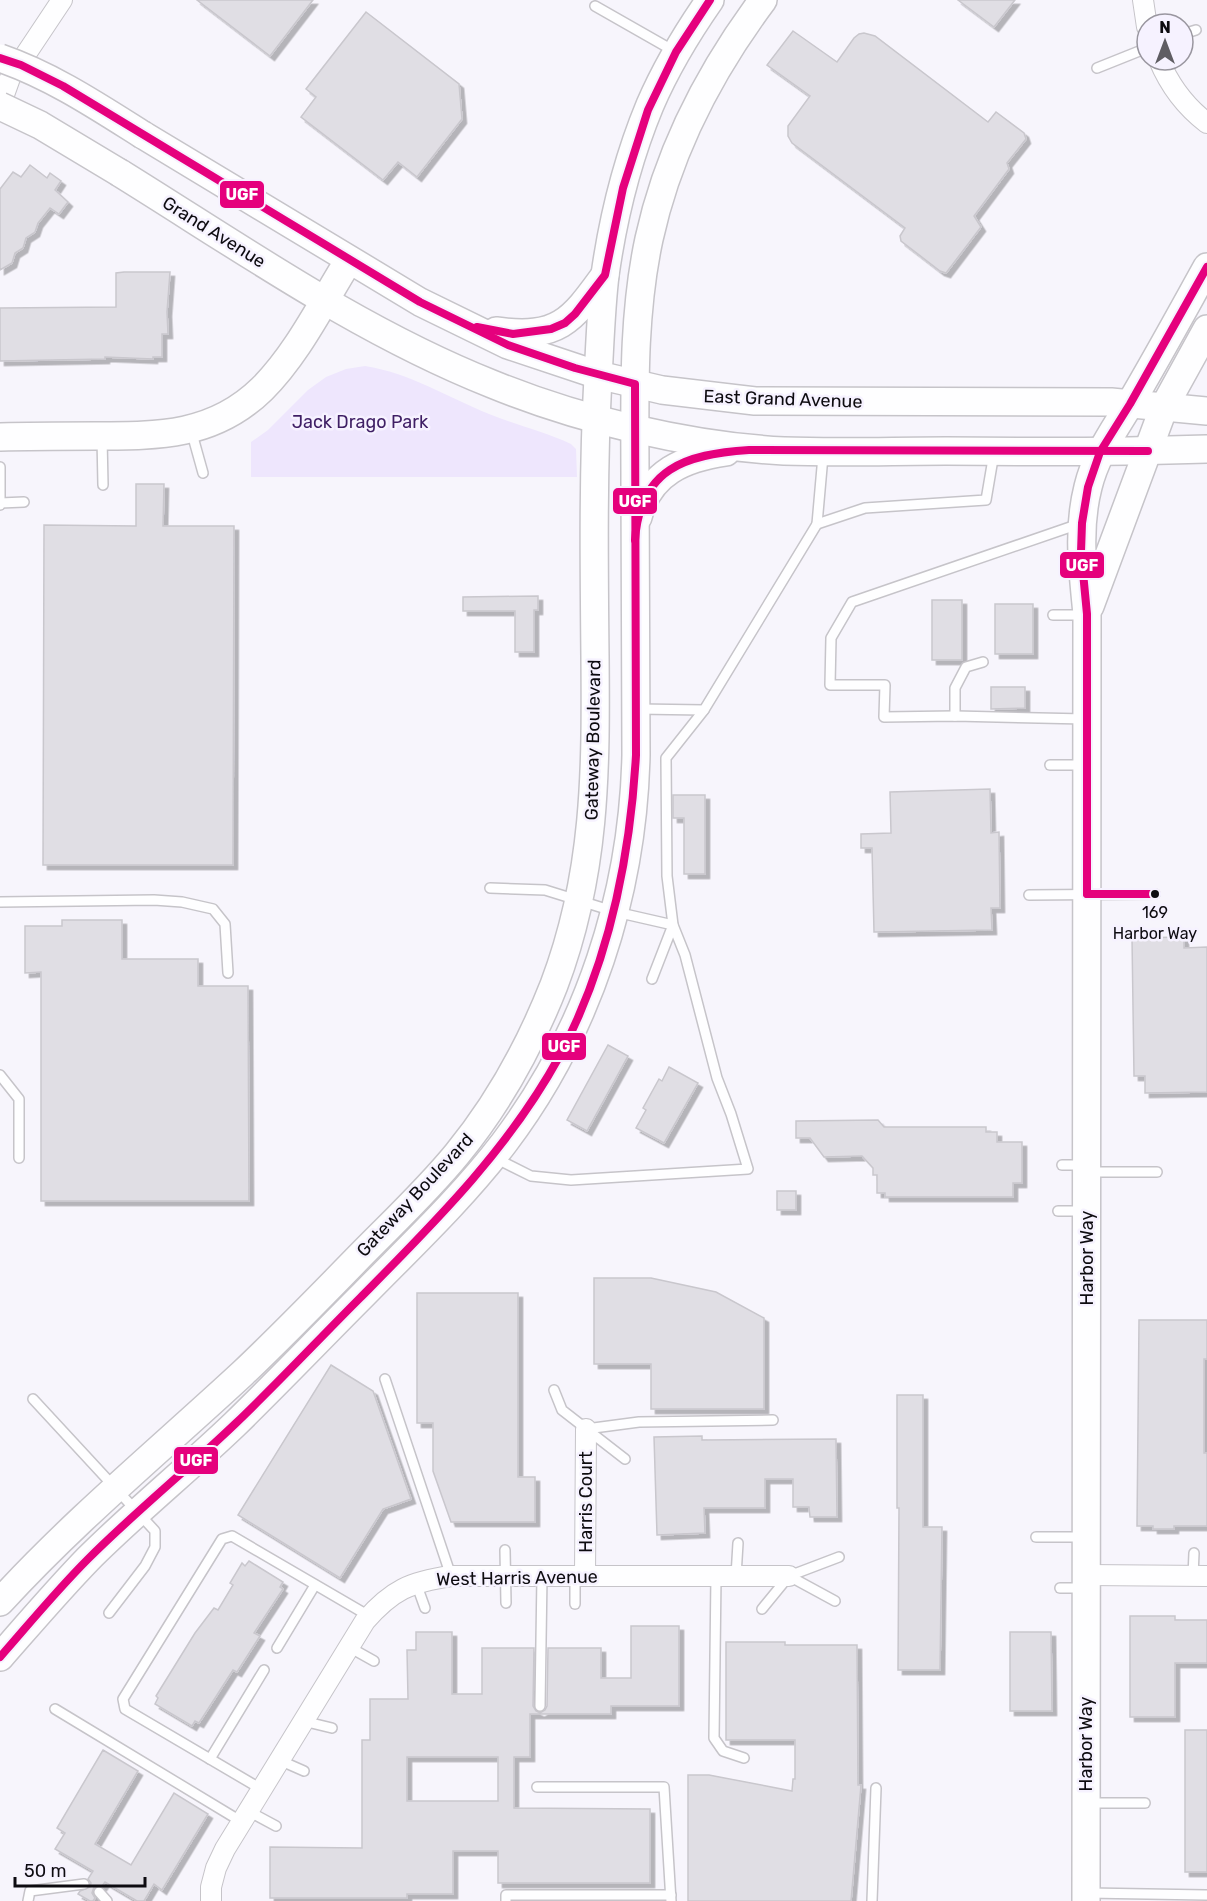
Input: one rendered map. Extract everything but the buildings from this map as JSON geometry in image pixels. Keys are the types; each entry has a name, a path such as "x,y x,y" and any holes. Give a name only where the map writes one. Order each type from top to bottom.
{"main road":[{"name":"Gateway Boulevard","path":"0,1602 114,1487 276,1341 432,1183 458,1154 498,1096 532,1036 565,954 579,900 586,869 596,765 594,484 605,275 621,198 648,110 676,52 710,0"},
{"name":"Gateway Boulevard","path":"0,1657 77,1571 266,1394 453,1203 493,1157 525,1113 560,1053 586,995 616,912 633,815 636,708 635,384 642,287 649,240 660,200 692,116 730,46 763,0"},
{"path":"0,437 150,436 192,430 234,411 264,387 286,360 349,260 48,78 3,74"},
{"name":"Grand Avenue","path":"0,106 40,125 370,326 430,357 524,397 596,418"},
{"name":"East Grand Avenue","path":"349,260 420,302 508,345 598,375 635,384 721,398 788,403 1111,402 1207,411"},
{"name":"Harbor Way","path":"1086,1897 1086,1803 1077,1584 1086,1537 1087,1211 1078,1168 1087,894 1087,615 1081,552 1082,523 1088,487 1100,452 1130,404 1207,267"},
{"path":"468,326 513,334 551,329 565,323 575,314 605,275"},
{"name":"Harbor Way","path":"1087,615 1164,407 1207,328"},
{"path":"596,418 690,440 751,448 823,451 1100,452 1207,449"},
{"path":"635,538 639,514 646,494 667,472 683,462 701,456 751,448"}],"street":[{"path":"0,106 3,74 62,0"},
{"path":"1164,72 1181,96 1207,123"},
{"name":"Harris Court","path":"580,1576 586,1429"},
{"name":"West Harris Avenue","path":"211,1901 211,1887 216,1868 261,1789 369,1616 379,1604 400,1590 425,1580 451,1576 789,1576"},
{"path":"1077,1584 1200,1576"}],"lane":[{"path":"595,6 676,52"},
{"path":"1096,68 1135,53"},
{"path":"192,430 203,473"},
{"path":"102,436 103,485"},
{"path":"493,1157 531,1176 572,1180 747,1169 731,1114 717,1078 685,956 672,925 667,876 666,758 704,710 817,524 823,451"},
{"path":"817,524 865,508 986,500 995,451"},
{"path":"0,466 0,504 24,502"},
{"path":"1082,523 852,602 831,638 830,685 885,685 884,717 955,716 1087,720"},
{"path":"1053,615 1087,615"},
{"path":"955,716 955,688 966,667 983,662"},
{"path":"636,708 704,710"},
{"path":"1050,765 1087,765"},
{"path":"490,888 545,890 616,912 672,925"},
{"path":"1029,895 1155,894"},
{"path":"0,902 154,900 182,902 213,909 225,924 228,973"},
{"path":"652,979 672,925"},
{"path":"0,1075 19,1099 19,1158"},
{"path":"1078,1168 1156,1172"},
{"path":"1058,1211 1087,1211"},
{"path":"385,1379 451,1576"},
{"path":"554,1390 562,1410 625,1459"},
{"path":"33,1399 155,1532 155,1546 145,1566 109,1613"},
{"path":"586,1429 639,1422 773,1420"},
{"path":"261,1789 125,1709 123,1700 222,1539 232,1536 369,1616"},
{"path":"1036,1537 1086,1537"},
{"path":"736,1576 738,1543"},
{"path":"505,1550 506,1603"},
{"path":"1194,1554 1200,1576"},
{"path":"762,1610 789,1576 839,1557"},
{"path":"540,1706 542,1576"},
{"path":"575,1604 580,1576"},
{"path":"716,1576 714,1738 723,1751 744,1758"},
{"path":"789,1576 835,1600"},
{"path":"416,1583 425,1608"},
{"path":"277,1648 315,1585"},
{"path":"349,1647 374,1661"},
{"path":"210,1759 264,1670"},
{"path":"55,1709 245,1816 276,1826"},
{"path":"303,1721 332,1728"},
{"path":"279,1760 304,1771"},
{"path":"506,1901 506,1895 671,1898 664,1787 537,1787"},
{"path":"872,1901 876,1788"},
{"path":"1086,1803 1145,1803"},
{"path":"28,1901 30,1891 84,1884"},
{"path":"99,1892 107,1901"},
{"path":"1086,1897 1206,1895"}],"green space":[{"name":"Jack Drago Park","path":"365,366 382,369 413,380 489,414 571,444 576,449 577,477 251,477 251,442 268,430 308,390 326,377 346,369"}],"transit line":[{"name":"UGF","path":"477,327 513,334 551,329 565,323 575,314 605,275 623,188 648,110 676,52 710,0"},
{"name":"UGF","path":"0,58 21,65 63,86 420,302 508,345 575,368 635,384 636,755 622,872 604,948 591,985 559,1057 517,1123 468,1184 415,1242 251,1409 88,1559 0,1657"},
{"name":"UGF","path":"1087,894 1087,614 1081,552 1082,523 1088,487 1100,452 1130,404 1207,267"},
{"name":"UGF","path":"635,540 639,516 646,497 656,481 670,470 686,462 726,452 749,450 1148,451"},
{"name":"UGF","path":"1087,894 1155,894"}],"place":[{"name":"169 Harbor Way","path":"1155,894"}]}
